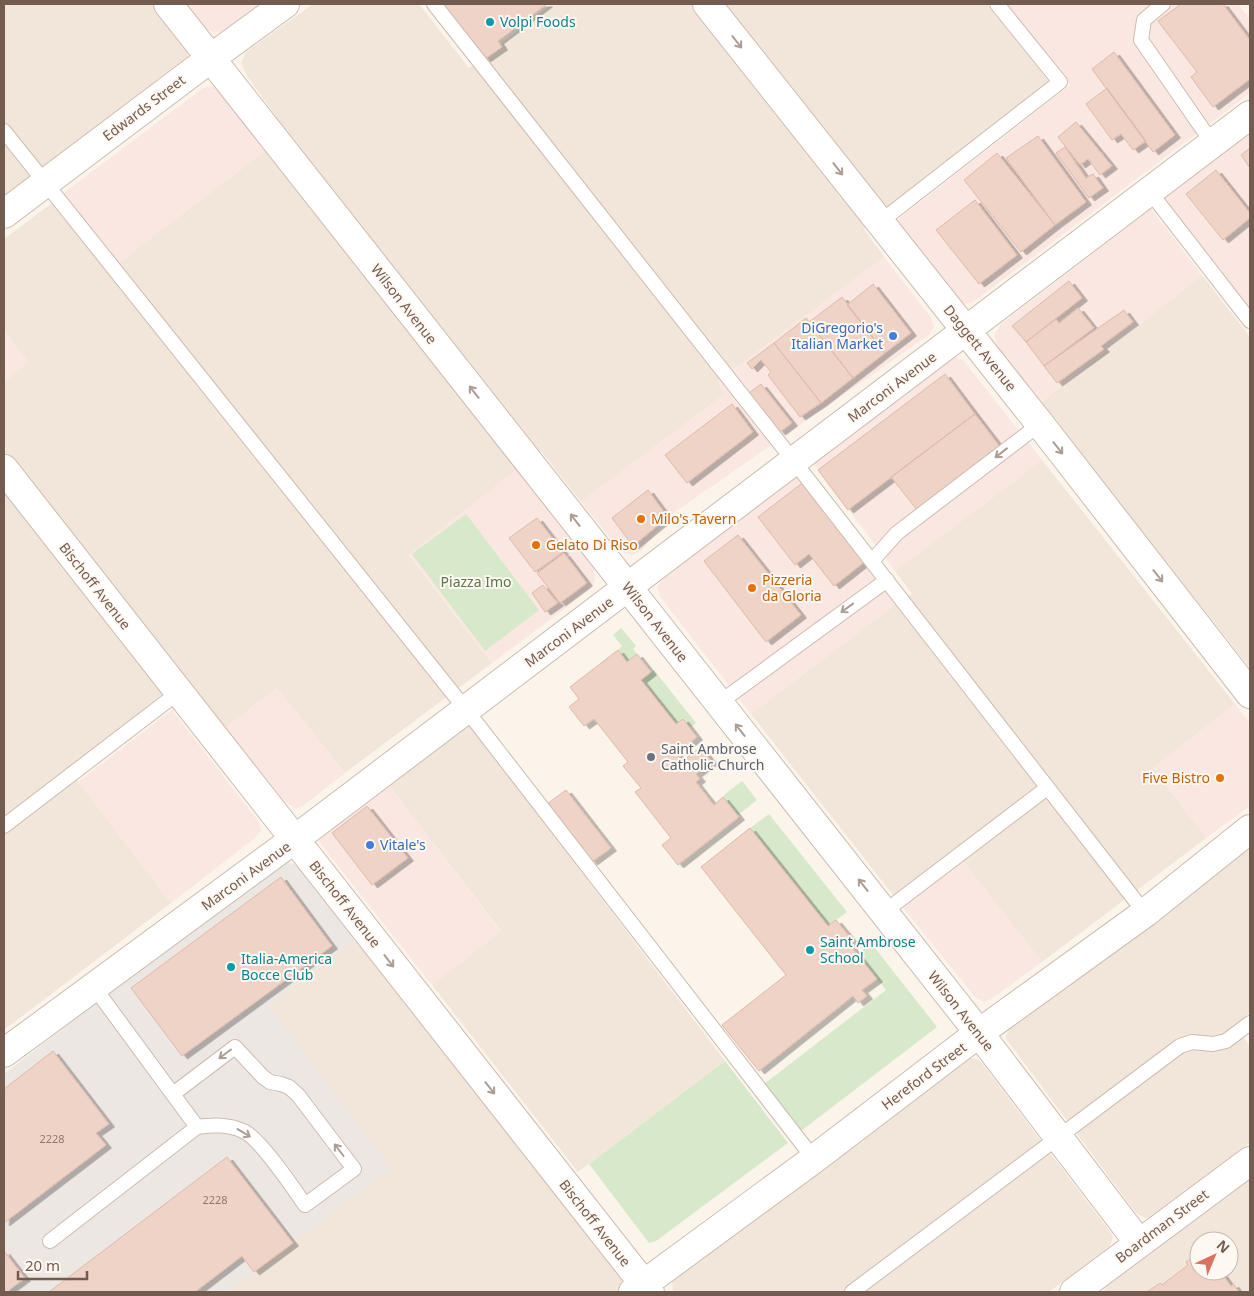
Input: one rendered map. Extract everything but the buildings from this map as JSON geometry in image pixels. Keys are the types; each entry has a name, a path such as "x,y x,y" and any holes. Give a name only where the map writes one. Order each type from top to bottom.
{"street":[{"name":"Wilson Avenue","path":"168,4 979,1033 1139,1243"},
{"name":"Edwards Street","path":"4,214 210,58 285,4"},
{"name":"Daggett Avenue","path":"707,4 967,331 1250,694"},
{"name":"Marconi Avenue","path":"4,1053 295,840 1250,115"},
{"name":"Bischoff Avenue","path":"4,469 295,840 642,1289"},
{"name":"Hereford Street","path":"642,1289 979,1033 1145,913 1250,829"},
{"name":"Boardman Street","path":"1076,1292 1250,1161"}],"lane":[{"path":"434,4 794,460 1145,913"},
{"path":"880,222 1060,82 997,4"},
{"path":"1163,4 1144,20 1141,40 1213,144"},
{"path":"4,130 467,710 814,1159"},
{"path":"1150,192 1250,321"},
{"path":"872,562 897,533 1040,424"},
{"path":"719,703 886,580"},
{"path":"4,826 179,692"},
{"path":"884,912 1047,788"},
{"path":"94,987 198,1127"},
{"path":"852,1292 1180,1046 1192,1042 1213,1044 1226,1041 1250,1023"},
{"path":"50,1241 198,1127 214,1124 246,1131 268,1154 305,1205 354,1169 298,1095 290,1087 270,1082 263,1077 235,1047 173,1094"}],"shaded area":[{"path":"4,4 152,4 187,47 188,56 4,196"},
{"path":"186,4 260,4 223,31 215,33 207,30"},
{"path":"313,4 419,4 469,68 552,4 987,4 1050,83 884,211 864,229 884,257 717,382 726,393 581,502 541,451 409,555 492,663 345,773 277,688 225,728 184,678 68,768 171,903 4,1030 4,451 7,449 4,445 4,382 28,362 4,330 4,239 52,203 107,272 288,133 247,76 241,63 246,52"},
{"path":"1005,4 1238,4 1250,19 1250,93 972,303 964,304 896,221 1070,85"},
{"path":"212,86 222,92 268,148 118,264 62,194 203,88"},
{"path":"1250,133 1250,310 1164,197"},
{"path":"1151,209 1202,275 1040,403 996,345 995,334 1001,324"},
{"path":"884,257 932,319 934,327 929,335 668,517 641,551 632,555 622,552 581,502 726,393 716,382"},
{"path":"1202,275 1250,337 1250,668 1040,403"},
{"path":"4,330 28,362 4,382"},
{"path":"954,357 963,360 1042,460 895,571 813,463 945,361"},
{"path":"1042,460 1235,704 1153,768 1206,838 1042,962 961,859 901,905 751,714 897,603 912,594 895,571"},
{"path":"518,468 594,568 595,581 588,591 492,663 409,554"},
{"path":"799,475 897,603 751,714 661,598 657,587 664,578"},
{"path":"277,688 345,773 304,805 296,809 285,802 225,728"},
{"path":"1235,704 1250,723 1250,806 1206,838 1153,768"},
{"path":"172,710 259,822 261,831 255,838 171,903 78,782"},
{"path":"467,722 725,1061 578,1172 432,985 501,931 387,783"},
{"path":"387,783 501,932 432,985 319,840 323,833"},
{"path":"1250,848 1250,1013 1219,1037 1228,1049 1243,1037 1250,1046 1250,1143 1149,1217 1145,1218 1136,1213 1007,1040 1006,1036 1010,1027"},
{"path":"961,859 1042,962 991,999 984,1002 975,997 901,905"},
{"path":"288,862 300,866 355,940 269,1005 390,1168 228,1292 4,1292 4,1074 277,863"},
{"path":"355,940 631,1292 228,1292 390,1168 269,1005"},
{"path":"971,1058 981,1062 1111,1233 1113,1237 1110,1246 1049,1292 673,1292 672,1282 675,1277 965,1060"},
{"path":"1250,1179 1250,1292 1103,1292 1107,1286"}],"green space":[{"name":"Piazza Imo","path":"466,514 539,610 485,651 412,554"},
{"path":"621,628 636,646 633,649 637,654 627,662 618,650 622,646 613,635"},
{"path":"654,670 696,723 690,728 683,719 676,724 641,680"},
{"path":"742,781 757,800 738,815 723,797"},
{"path":"769,814 847,912 828,926 750,828"},
{"path":"871,943 937,1027 801,1131 764,1084 886,990 857,954"},
{"path":"725,1061 788,1143 656,1241 649,1243 589,1164"}],"place":[{"name":"Volpi Foods","path":"490,22"},
{"name":"DiGregorio's Italian Market","path":"893,336"},
{"name":"Milo's Tavern","path":"641,519"},
{"name":"Gelato Di Riso","path":"536,545"},
{"name":"Pizzeria da Gloria","path":"752,588"},
{"name":"Saint Ambrose Catholic Church","path":"651,757"},
{"name":"Five Bistro","path":"1220,778"},
{"name":"Vitale's","path":"370,845"},
{"name":"Saint Ambrose School","path":"810,950"},
{"name":"Italia-America Bocce Club","path":"231,967"}]}
